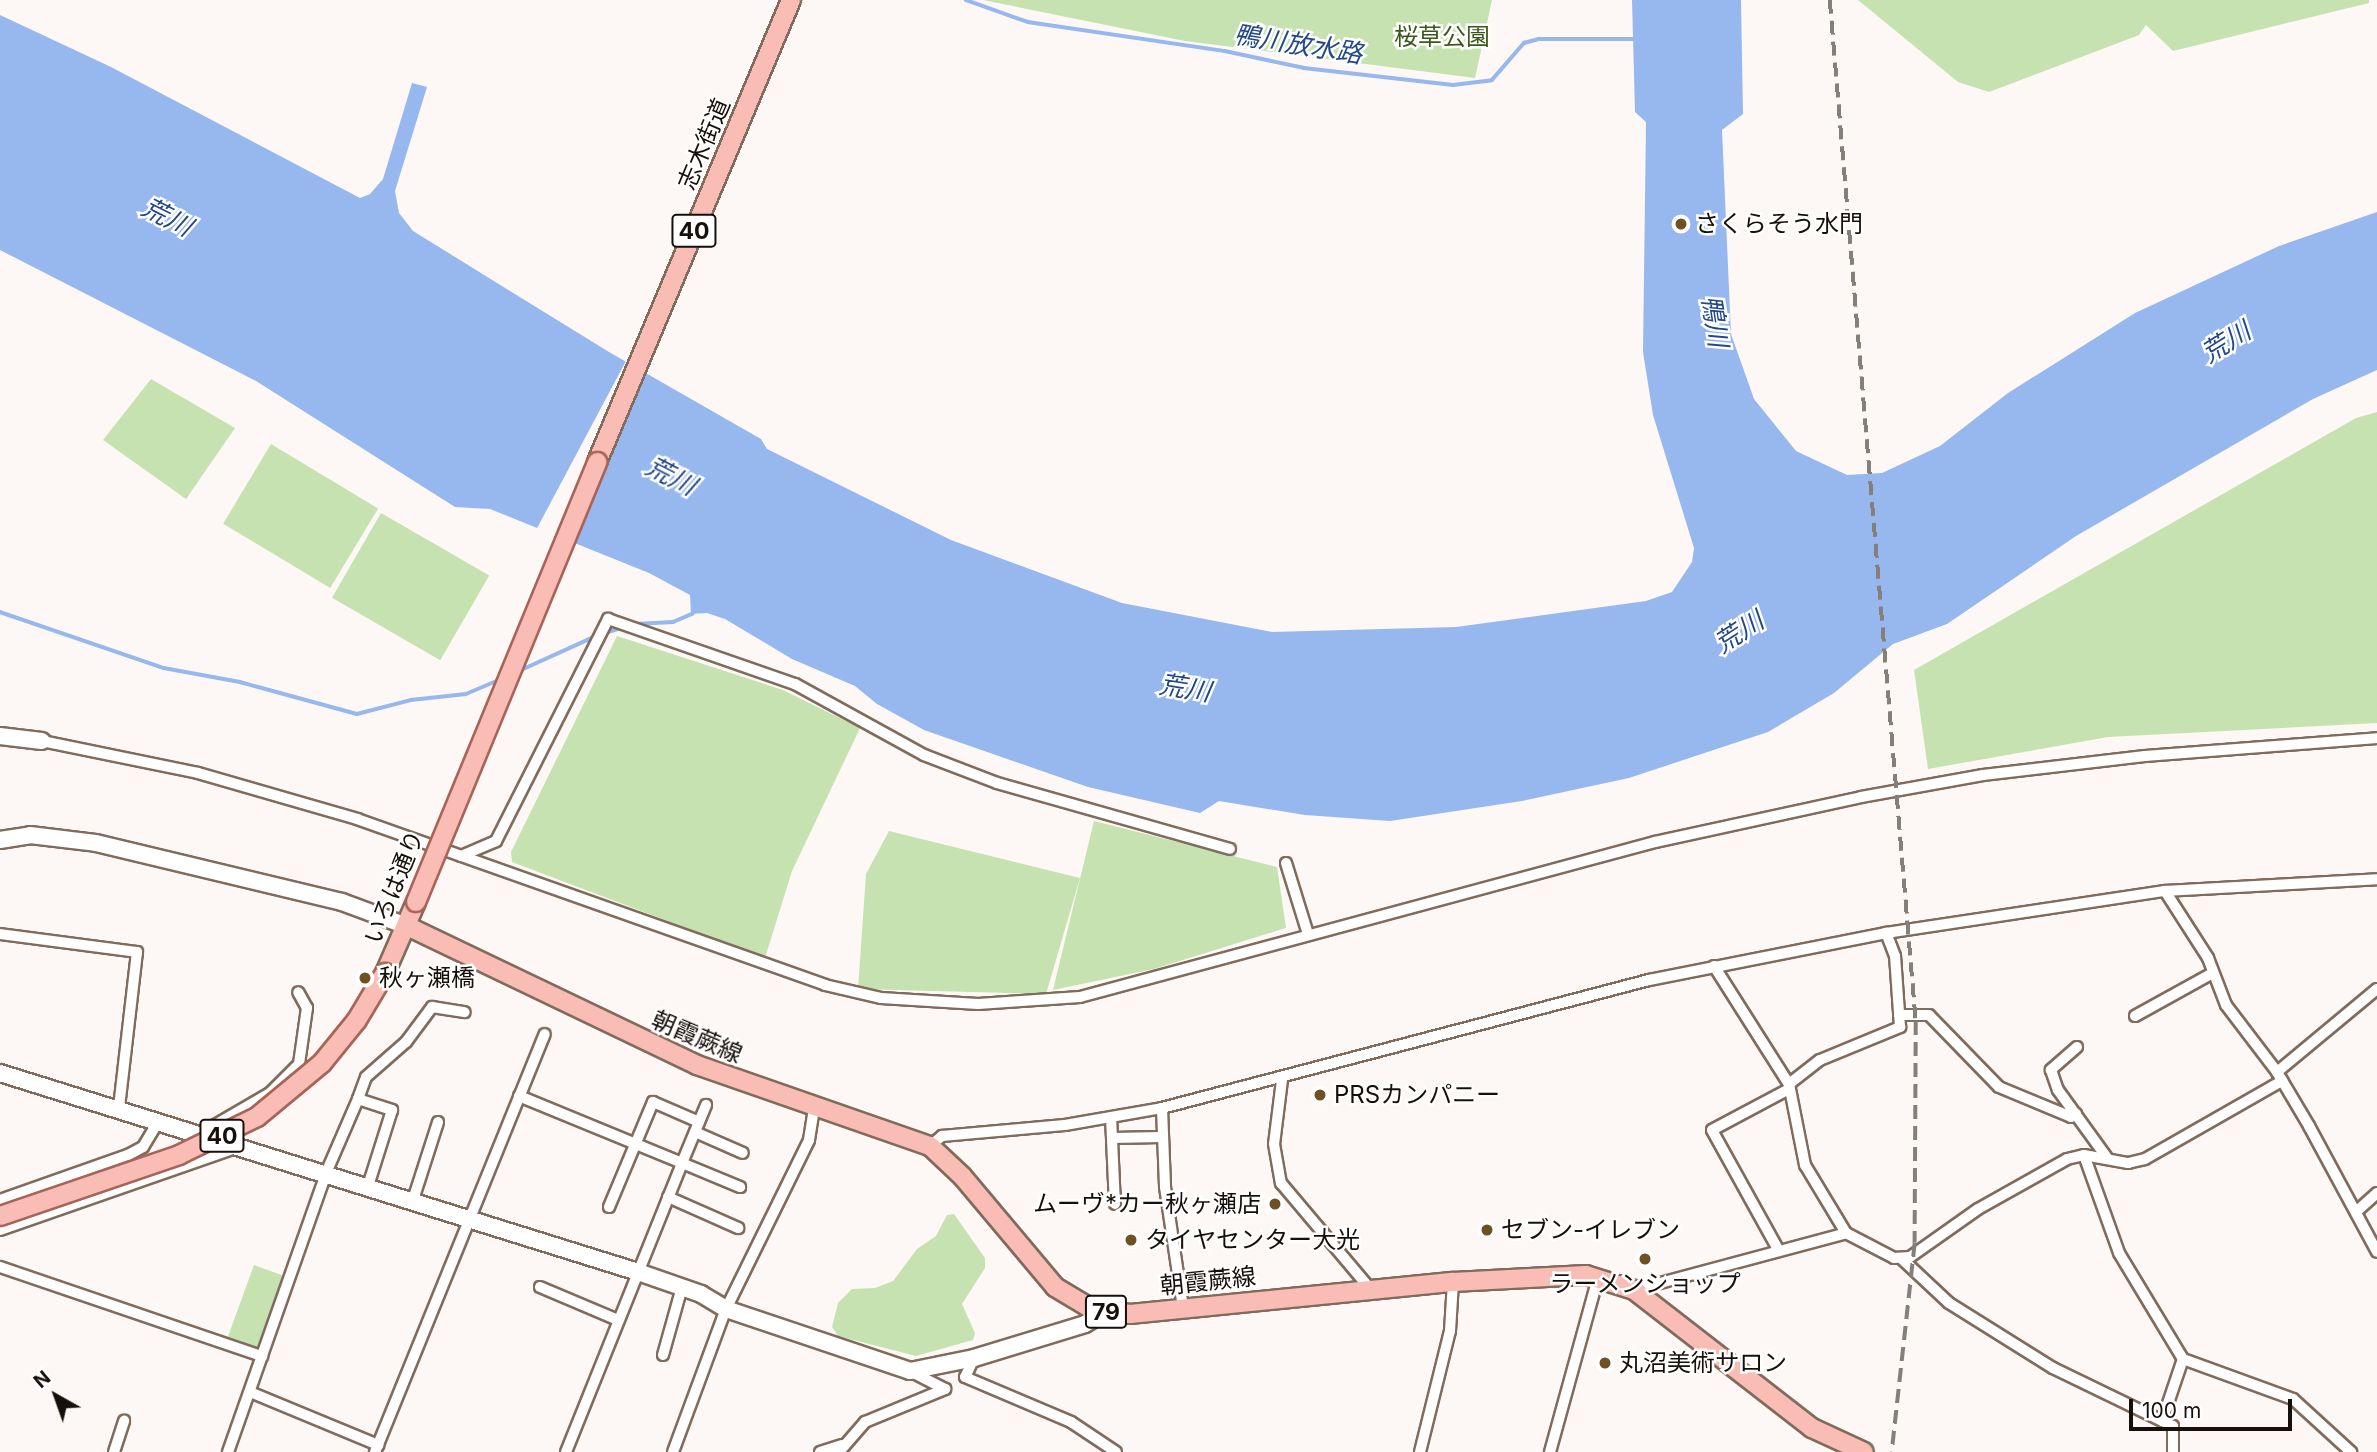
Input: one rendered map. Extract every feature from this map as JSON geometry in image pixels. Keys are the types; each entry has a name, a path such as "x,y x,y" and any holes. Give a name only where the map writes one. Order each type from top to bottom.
{"main road":[{"name":"志木街道","path":"597,462 791,0"},
{"name":"いろは通り","path":"0,1216 191,1150 257,1117 323,1063 363,1012 407,926 597,462"},
{"name":"朝霞蕨線","path":"407,926 671,1054 930,1146 962,1175 1055,1287 1077,1303 1104,1312 1183,1308 1557,1274 1598,1278 1634,1290 1812,1428 1864,1452"}],"street":[{"path":"461,856 496,841 608,619 795,684 924,755 1008,787 1230,849"},
{"path":"0,736 42,741 249,786 461,856 784,973 855,994 901,1000 978,1004 1060,1001 1655,842 1925,784 2217,748 2377,738"},
{"path":"0,841 30,835 96,843 352,905 407,926"},
{"path":"1286,863 1308,934"},
{"path":"930,1146 942,1136 1111,1118 1162,1108 1282,1080 1550,1006 1714,966 1886,933 2165,891 2377,879"},
{"path":"2165,891 2208,958 2211,974 2226,1005 2280,1076 2357,1211 2377,1252"},
{"path":"1779,1251 1712,1130 1789,1086 1820,1060 1900,1027 1895,957 1886,933"},
{"path":"0,934 137,952 119,1108"},
{"path":"1714,966 1789,1086 1805,1165 1846,1233 1902,1259 1950,1303 2053,1368 2162,1420 2175,1431 2173,1452"},
{"path":"2135,1016 2211,974"},
{"path":"1902,1259 2048,1169 2084,1155 2128,1163 2145,1159 2280,1076 2377,989"},
{"path":"196,1136 270,1093 299,1064 307,1008 298,992"},
{"path":"228,1452 327,1174 366,1077 406,1042 432,1007 465,1012"},
{"path":"1899,1015 1929,1015 1999,1087 2071,1117 2076,1114"},
{"path":"250,1392 376,1449 468,1217 545,1034"},
{"path":"2077,1048 2051,1070 2076,1114 2108,1159"},
{"path":"0,1073 119,1108 233,1149 368,1186 638,1272 682,1287 726,1309 910,1371 945,1389"},
{"path":"1282,1080 1274,1144 1281,1183 1371,1290"},
{"path":"519,1096 740,1187"},
{"path":"358,1100 392,1110 368,1186"},
{"path":"609,1207 653,1102 743,1153"},
{"path":"566,1452 706,1105"},
{"path":"675,1451 726,1309 809,1140 814,1107"},
{"path":"1162,1108 1161,1137 1183,1308"},
{"path":"1111,1118 1115,1204"},
{"path":"0,1200 128,1155 143,1147 158,1122"},
{"path":"413,1200 438,1122"},
{"path":"1112,1138 1161,1137"},
{"path":"0,1230 233,1149"},
{"path":"2084,1155 2119,1253 2183,1359 2293,1399 2351,1452"},
{"path":"2357,1211 2377,1193"},
{"path":"668,1197 738,1228"},
{"path":"1634,1290 1846,1233"},
{"path":"0,1267 262,1356"},
{"path":"1550,1452 1598,1278"},
{"path":"1420,1452 1450,1331 1454,1282"},
{"path":"540,1287 618,1320"},
{"path":"663,1355 682,1287"},
{"path":"910,1371 974,1357 1085,1324 1104,1312"},
{"path":"821,1452 841,1449 865,1422 945,1389 965,1377 974,1357"},
{"path":"2162,1420 2183,1359"},
{"path":"965,1377 1071,1422 1116,1452"},
{"path":"114,1452 124,1421"}],"green space":[{"name":"桜草公園","path":"983,0 1492,0 1475,78 1185,41"},
{"path":"1858,0 2369,0 2369,3 2173,51 2146,25 2139,35 1989,92 1958,82"},
{"path":"151,379 235,428 186,499 103,440"},
{"path":"2377,412 2377,723 2108,737 1928,769 1914,670 2356,418"},
{"path":"271,444 378,508 330,588 223,524"},
{"path":"381,513 489,576 440,660 332,598"},
{"path":"617,636 783,690 860,728 792,871 765,958 512,862 511,852"},
{"path":"1094,821 1277,867 1286,928 1154,969 1053,990"},
{"path":"889,831 1080,878 1046,994 858,989 866,874"},
{"path":"954,1214 985,1258 985,1268 962,1304 975,1333 973,1340 916,1356 838,1336 832,1327 838,1303 852,1289 875,1288 893,1281 917,1249 936,1236 947,1215"},
{"path":"254,1265 285,1276 258,1351 227,1339"}],"water":[{"path":"1632,0 1741,0 1743,114 1722,130 1731,334 1754,399 1796,451 1847,475 1882,473 1940,446 2008,393 2135,313 2279,246 2377,212 2377,370 2313,399 2076,536 1947,624 1893,644 1834,693 1768,732 1629,778 1522,801 1390,821 1305,815 1219,801 1200,813 1088,787 924,730 877,704 855,686 792,659 725,619 707,613 691,614 690,595 649,573 490,509 455,507 256,381 0,250 0,15 111,67 360,198 370,194 383,179 412,83 427,87 395,191 399,213 413,231 609,352 761,439 767,449 951,540 1122,603 1272,632 1456,627 1646,601 1672,592 1692,562 1694,548 1653,415 1643,352 1646,122 1635,112"}],"pier":[{"path":"627,359 644,368 553,539 536,530"}],"waterway":[{"name":"鴨川放水路","path":"966,0 1028,22 1225,51 1304,68 1453,85 1492,80 1524,43 1539,39 1637,39"},
{"path":"0,612 164,668 240,682 357,714 411,700 466,694 499,680"},
{"path":"635,624 673,622 692,614"},
{"path":"605,633 625,627"},
{"path":"519,671 594,637"}],"railway":[{"path":"1830,0 1916,1021 1915,1243 1892,1452"}],"place":[{"name":"さくらそう水門","path":"1681,224"},
{"name":"秋ヶ瀬橋","path":"365,978"},
{"name":"PRSカンパニー","path":"1320,1095"},
{"name":"ムーヴ*カー秋ヶ瀬店","path":"1275,1204"},
{"name":"セブン-イレブン","path":"1487,1230"},
{"name":"タイヤセンター大光","path":"1131,1240"},
{"name":"ラーメンショップ","path":"1645,1259"},
{"name":"丸沼美術サロン","path":"1605,1363"}],"water label":[{"name":"荒川","path":"167,217"},
{"name":"鴨川","path":"1715,321"},
{"name":"荒川","path":"2226,342"},
{"name":"荒川","path":"671,476"},
{"name":"荒川","path":"1739,632"},
{"name":"荒川","path":"1185,688"}]}
